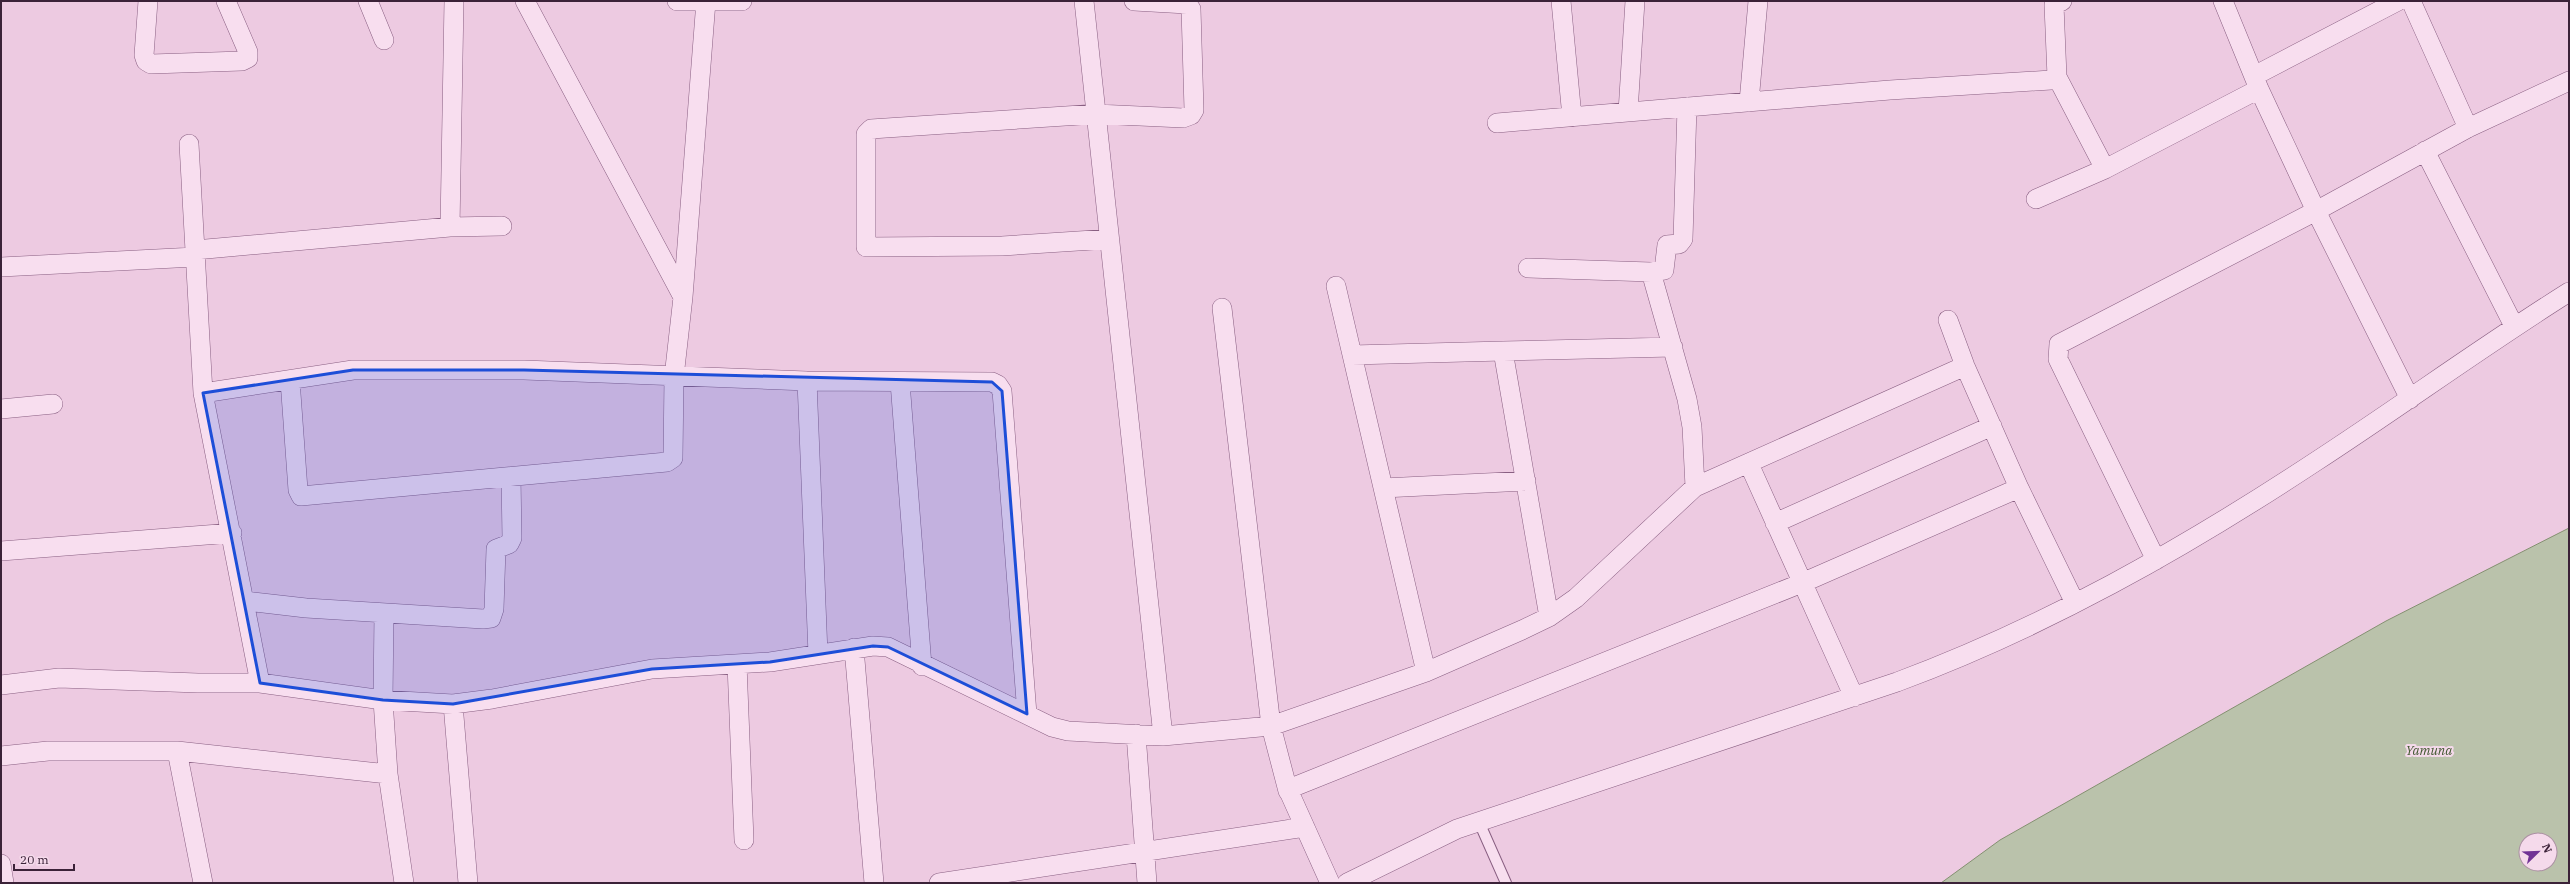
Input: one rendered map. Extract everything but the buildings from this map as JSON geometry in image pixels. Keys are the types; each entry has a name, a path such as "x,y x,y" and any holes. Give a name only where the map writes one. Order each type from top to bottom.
{"street":[{"path":"148,1 144,55 146,61 151,64 242,61 248,58 248,52 226,1"},
{"path":"368,1 384,40"},
{"path":"450,227 454,1"},
{"path":"525,1 682,297"},
{"path":"677,1 742,1"},
{"path":"290,380 298,490 301,496 667,462 673,458 674,377 706,1"},
{"path":"1084,1 1163,736"},
{"path":"1109,239 1002,246 869,248 865,245 867,131 1096,114 1183,118 1192,115 1194,110 1191,9 1187,4 1134,1"},
{"path":"1561,1 1572,117"},
{"path":"1628,112 1634,1"},
{"path":"1749,102 1758,1"},
{"path":"2223,1 2256,83 2316,211 2410,399"},
{"path":"2036,199 2105,169 2398,1"},
{"path":"2411,1 2468,128"},
{"path":"2057,2 2057,76 2105,169"},
{"path":"1497,124 1749,102 2051,80 2057,76"},
{"path":"2156,560 2058,359 2059,344 2316,211 2468,128 2569,81"},
{"path":"1528,268 1651,272 1664,270 1667,245 1678,244 1683,239 1687,107"},
{"path":"189,144 203,393 232,533 260,683"},
{"path":"2425,151 2514,326"},
{"path":"1,267 195,254 450,227 502,226"},
{"path":"1651,272 1673,347 1692,427 1695,487"},
{"path":"1336,286 1426,672"},
{"path":"1347,883 1457,829 1854,697 1960,658 2075,603 2156,560 2314,463 2410,399 2514,326 2569,292"},
{"path":"1222,308 1271,726 1288,791 1330,883"},
{"path":"1948,320 1965,366 2019,488 2075,603"},
{"path":"1352,355 1673,347"},
{"path":"1503,351 1549,617"},
{"path":"1,685 59,678 198,683 260,683 383,700 453,704 492,699 652,669 770,662 854,648 888,647 922,666 1052,727 1068,731 1163,736 1271,726 1426,672 1549,617 1576,598 1600,578 1651,526 1695,487 1965,366"},
{"path":"203,393 353,370 524,370 807,381 992,382 998,385 1002,391 1027,714"},
{"path":"807,381 818,654"},
{"path":"900,382 922,666"},
{"path":"1,409 53,404"},
{"path":"1775,523 1992,426"},
{"path":"1749,464 1854,697"},
{"path":"245,601 384,613 491,618 494,609 496,549 509,544 512,538 511,477"},
{"path":"1383,488 1526,482"},
{"path":"1288,791 1291,788 1802,582 2019,488"},
{"path":"1,551 232,533"},
{"path":"384,613 383,700 388,774 404,883"},
{"path":"854,648 874,883"},
{"path":"736,664 744,840"},
{"path":"453,704 468,883"},
{"path":"1136,734 1147,883"},
{"path":"1,756 48,751 177,750 388,774"},
{"path":"177,750 203,883"},
{"path":"939,883 1305,827"},
{"path":"1,864 4,883"}],"lane":[{"path":"1479,822 1506,883"}],"highlighted area":[{"path":"353,370 524,370 992,382 1002,391 1027,714 888,647 873,646 770,662 652,669 453,704 383,700 260,683 203,393"}],"water":[{"name":"Yamuna","path":"2569,528 2569,883 1941,883 2000,840 2386,621"}]}
